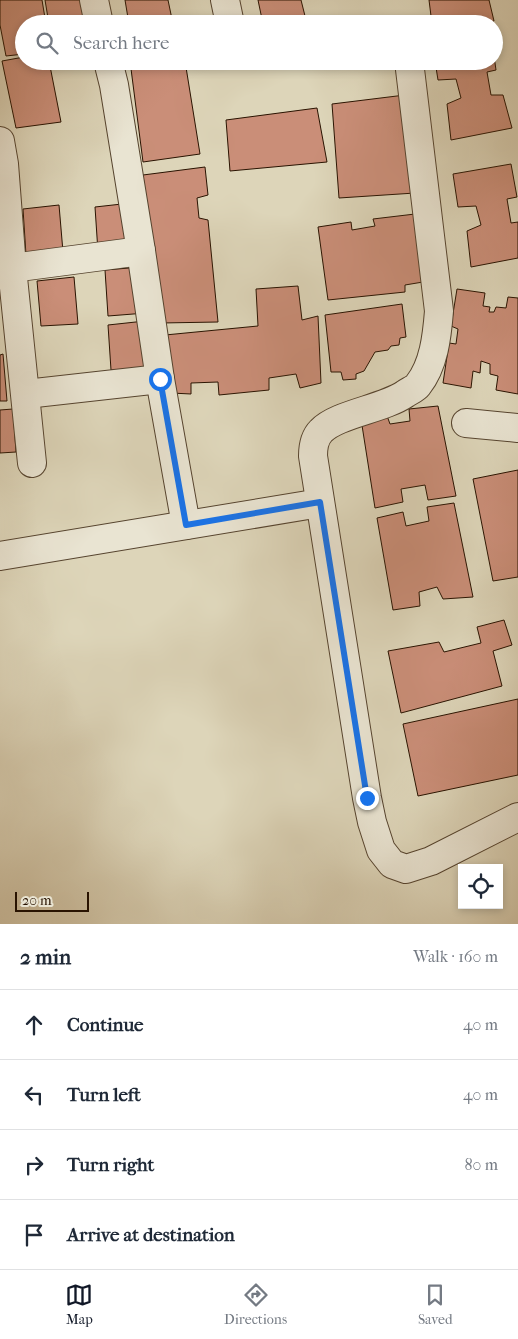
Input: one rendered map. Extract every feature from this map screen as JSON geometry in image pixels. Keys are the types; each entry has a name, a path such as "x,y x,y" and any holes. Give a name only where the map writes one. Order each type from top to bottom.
{"street":[{"path":"94,0 97,15"},
{"path":"225,0 228,15"},
{"path":"110,70 141,251 160,379 186,525"},
{"path":"410,70 439,311 430,363 417,386 396,400 330,424 320,432 314,443 313,456 367,798 381,850 392,864 406,869 430,861 518,817"},
{"path":"1,156 32,463"},
{"path":"12,268 141,251"},
{"path":"26,394 160,379"},
{"path":"466,423 518,428"},
{"path":"0,556 320,502"}],"building":[{"path":"0,0 42,0 44,15 15,15 15,55 6,56 0,25"},
{"path":"45,0 91,0 94,15 48,15"},
{"path":"125,0 168,0 171,15 128,15"},
{"path":"258,0 301,0 305,15 261,15"},
{"path":"429,0 489,0 493,15 431,15"},
{"path":"15,59 15,70 51,70 61,122 16,128 2,61"},
{"path":"131,70 186,70 200,154 143,162"},
{"path":"436,70 496,70 487,72 491,95 503,95 512,128 451,140 447,104 461,98 456,79 438,80"},
{"path":"405,95 415,193 339,198 332,104"},
{"path":"317,108 327,162 230,171 226,120"},
{"path":"511,164 517,197 507,199 511,223 518,222 518,258 471,267 467,231 481,225 476,206 458,207 453,174"},
{"path":"205,167 208,195 197,198 199,218 208,220 218,322 161,323 143,175"},
{"path":"131,203 136,250 98,252 95,207"},
{"path":"59,205 63,252 26,255 23,209"},
{"path":"415,214 423,282 405,285 405,292 328,300 318,227 351,222 352,230 375,226 373,219"},
{"path":"141,267 146,313 108,316 105,270"},
{"path":"74,277 78,324 41,326 37,281"},
{"path":"298,286 302,320 318,316 321,383 300,388 296,374 269,378 269,390 219,395 218,382 191,383 191,394 171,393 165,335 258,326 256,289"},
{"path":"457,289 485,293 483,306 490,307 489,312 494,312 496,307 506,308 508,297 518,298 518,394 496,390 498,376 490,374 490,364 481,361 480,373 473,371 471,388 443,383 449,343 456,344 458,329 451,326"},
{"path":"402,304 406,337 400,338 399,345 391,346 388,350 375,352 364,371 356,374 356,379 343,380 341,372 331,372 325,315"},
{"path":"145,321 149,368 111,370 108,325"},
{"path":"3,354 7,401 0,401 0,355"},
{"path":"438,406 456,496 428,500 425,485 401,489 403,502 375,508 361,419 386,413 390,424 410,421 409,409"},
{"path":"13,409 16,452 0,453 0,410"},
{"path":"518,470 518,577 493,581 473,479"},
{"path":"454,503 473,597 443,599 437,587 419,592 420,606 393,610 377,518 403,512 406,526 429,521 427,507"},
{"path":"504,620 512,645 493,651 502,686 401,713 388,651 439,642 444,652 481,643 477,627"},
{"path":"518,699 518,775 418,796 403,724"}],"route":[{"path":"160,379 186,525 320,502 367,798"}]}
